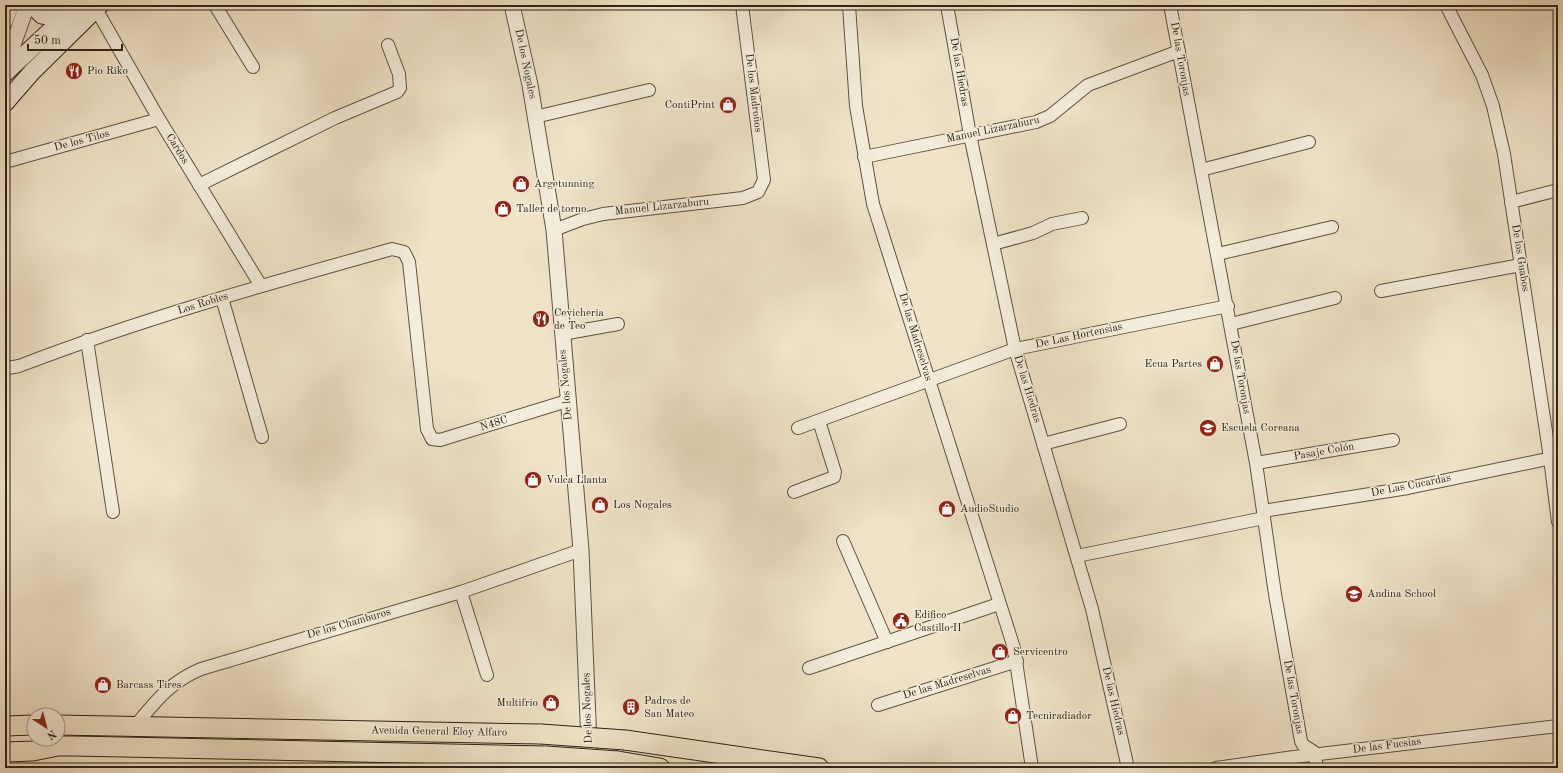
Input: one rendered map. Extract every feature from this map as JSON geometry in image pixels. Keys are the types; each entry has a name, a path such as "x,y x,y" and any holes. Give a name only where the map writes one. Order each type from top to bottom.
{"main road":[{"path":"32,5 42,15 65,18"},
{"path":"5,73 78,5"},
{"path":"5,103 32,72 98,7"},
{"path":"5,726 26,725"},
{"name":"Avenida General Eloy Alfaro","path":"66,725 541,734 625,740 818,768"},
{"name":"Avenida General Eloy Alfaro","path":"5,752 33,751 58,746 74,746 546,756 618,762 660,768"},
{"path":"5,759 33,751"}],"street":[{"path":"5,21 11,5"},
{"path":"5,68 27,5"},
{"path":"215,5 253,67"},
{"name":"De los Nogales","path":"512,5 530,85 554,230 567,401 581,550 590,768"},
{"name":"De los Madroños","path":"742,5 764,180"},
{"name":"De las Madreselvas","path":"849,5 856,106 873,204 894,266 928,380 1017,661 1032,768"},
{"name":"De las Hiedras","path":"947,5 970,135 1015,349 1092,610 1128,768"},
{"name":"De las Toronjas","path":"1170,5 1200,170 1228,306 1256,463 1275,594 1301,741 1316,755"},
{"name":"De los Guabos","path":"1446,5 1486,87 1504,154 1521,265 1554,457 1558,522"},
{"name":"Cardos","path":"98,7 159,119 261,286"},
{"path":"199,185 335,118 397,92 400,88 399,74 388,45"},
{"name":"Manuel Lizarzaburu","path":"864,157 1043,120 1088,85 1179,51"},
{"path":"535,117 649,90"},
{"name":"De los Tilos","path":"5,162 159,119"},
{"path":"1200,170 1309,142"},
{"name":"Manuel Lizarzaburu","path":"554,230 583,219 603,214 743,198 758,192 764,180"},
{"path":"1511,202 1558,190"},
{"path":"993,244 1033,233 1052,224 1082,218"},
{"path":"1218,254 1332,228"},
{"name":"Los Robles","path":"5,366 19,366 87,340 261,286 392,249 404,252 409,262 427,429"},
{"path":"1381,291 1521,265"},
{"path":"222,298 262,437"},
{"path":"1231,324 1335,298"},
{"name":"De Las Hortensias","path":"798,428 1015,349 1228,306"},
{"path":"562,334 618,324"},
{"path":"87,340 113,512"},
{"name":"N48C","path":"427,429 432,439 440,440 567,401"},
{"path":"794,492 834,477 835,472 819,421"},
{"path":"1043,444 1120,424"},
{"name":"Pasaje Colón","path":"1256,463 1393,440"},
{"name":"De Las Cucardas","path":"1077,556 1264,515 1408,488 1554,457"},
{"path":"843,540 887,642"},
{"name":"De los Chamburos","path":"135,726 172,685 186,675 201,669 461,592 581,550"},
{"path":"461,592 487,675"},
{"path":"809,668 999,604"},
{"name":"De las Madreselvas","path":"878,705 1017,661"},
{"name":"De las Fucsias","path":"1216,768 1558,726"},
{"path":"1316,755 1317,768"}],"place":[{"name":"Pio Riko","path":"74,71"},
{"name":"ContiPrint","path":"728,105"},
{"name":"Argetunning","path":"521,184"},
{"name":"Taller de torno","path":"503,209"},
{"name":"Cevicheria de Teo","path":"541,319"},
{"name":"Ecua Partes","path":"1215,364"},
{"name":"Escuela Coreana","path":"1208,428"},
{"name":"Vulca Llanta","path":"533,480"},
{"name":"Los Nogales","path":"600,505"},
{"name":"AudioStudio","path":"947,509"},
{"name":"Andina School","path":"1354,594"},
{"name":"Edifico Castillo II","path":"901,621"},
{"name":"Servicentro","path":"1000,652"},
{"name":"Barcass Tires","path":"103,685"},
{"name":"Multifrio","path":"551,703"},
{"name":"Padros de San Mateo","path":"631,707"},
{"name":"Tecniradiador","path":"1013,716"}]}
